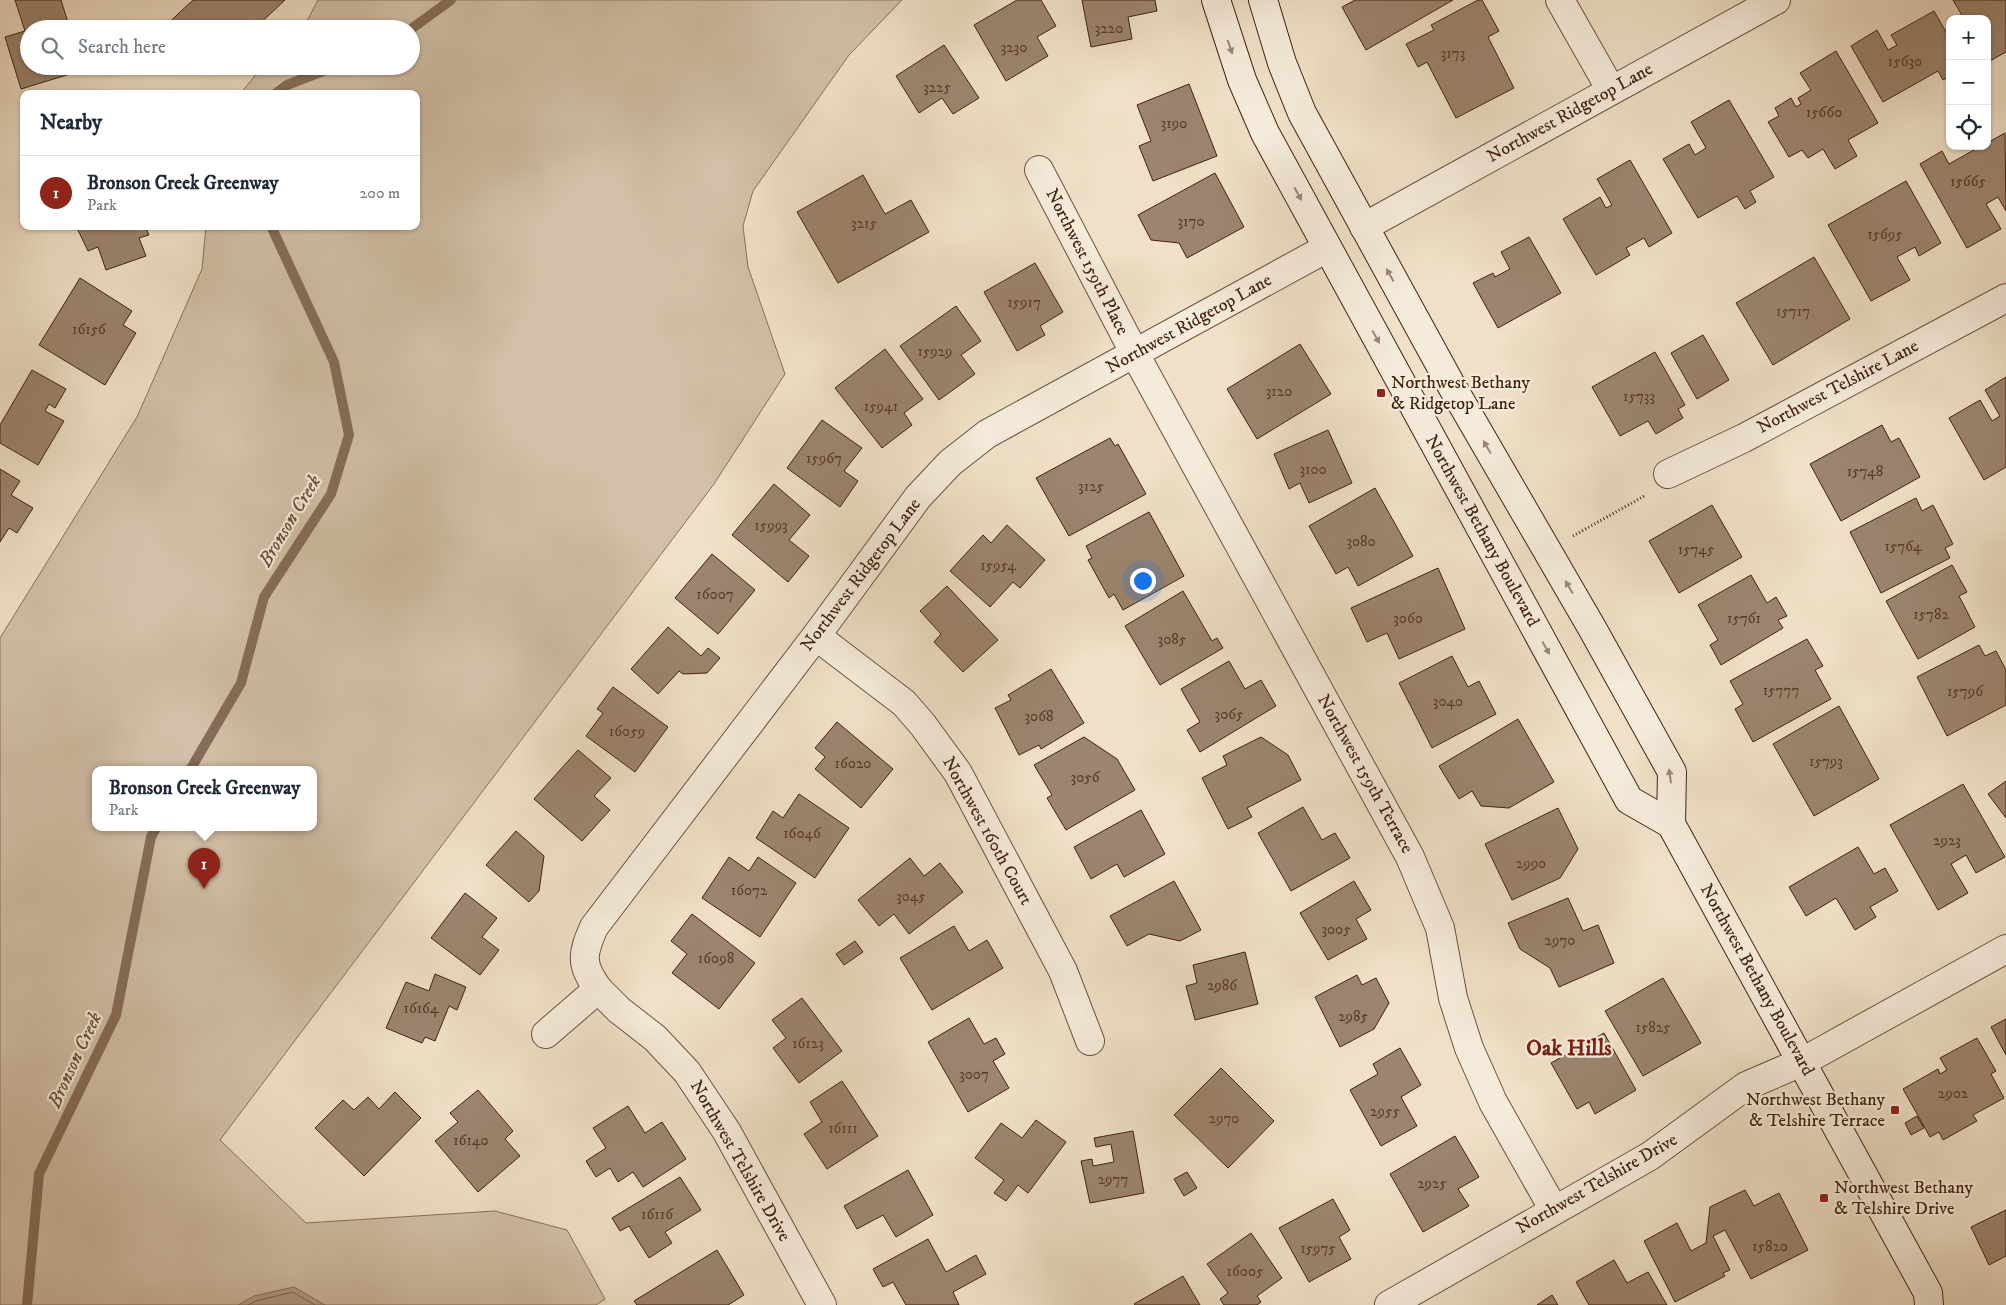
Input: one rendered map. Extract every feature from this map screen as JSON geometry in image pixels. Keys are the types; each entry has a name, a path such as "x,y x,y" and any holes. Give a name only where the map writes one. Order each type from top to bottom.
{"street":[{"name":"Northwest Bethany Boulevard","path":"1216,0 1242,80 1265,133 1629,800 1672,824"},
{"name":"Northwest Bethany Boulevard","path":"1263,0 1282,63 1302,113 1450,383 1592,628 1672,772 1672,824 1934,1301"},
{"path":"1560,0 1611,90"},
{"name":"Northwest Ridgetop Lane","path":"1364,227 1776,0"},
{"name":"Northwest 159th Place","path":"1039,170 1135,354"},
{"name":"Northwest Ridgetop Lane","path":"598,989 587,974 584,960 586,945 594,927 816,636 918,497 950,463 986,434 1327,248"},
{"name":"Northwest Telshire Lane","path":"1668,474 1744,438 2006,298"},
{"name":"Northwest 159th Terrace","path":"1135,354 1410,857 1440,928 1453,998 1470,1048 1493,1102 1554,1210"},
{"name":"Northwest 160th Court","path":"816,636 904,703 923,725 958,773 1063,971 1090,1041"},
{"name":"Northwest Telshire Drive","path":"1389,1305 1650,1156 1746,1086 1802,1062 2006,949"},
{"path":"546,1034 598,989"},
{"name":"Northwest Telshire Drive","path":"598,989 619,1010 655,1038 687,1072 727,1132 822,1305"}],"path":[{"path":"1572,537 1662,486 1668,474"}],"shaded area":[{"path":"318,0 902,0 849,55 753,191 743,226 748,267 785,374 714,484 220,1140 306,1223 495,1211 567,1230 605,1299 596,1305 0,1305 0,638 137,417 202,269 206,230 420,230 420,90 243,90 256,75 420,75 420,20 307,20"}],"water":[{"path":"294,1287 325,1305 238,1305 254,1296"}],"building":[{"path":"15,0 61,0 67,20 21,20"},
{"path":"193,0 285,0 264,20 172,20"},
{"path":"1017,0 1041,0 1056,26 1037,37 1048,56 1006,81 974,25"},
{"path":"1082,0 1155,0 1157,11 1128,17 1132,39 1091,47"},
{"path":"1355,0 1453,0 1366,50 1342,7"},
{"path":"1478,0 1482,0 1499,31 1488,37 1514,88 1456,118 1427,62 1418,67 1406,44 1434,30 1431,25"},
{"path":"1953,0 2006,0 2006,52 1991,60 1991,15 1962,15"},
{"path":"1934,11 1946,32 1946,78 1943,80 1938,71 1883,102 1851,46 1877,30 1888,50 1897,45 1891,35"},
{"path":"20,32 20,75 67,75 21,89 5,37"},
{"path":"944,45 979,98 953,114 942,98 919,113 896,76"},
{"path":"1836,51 1878,123 1848,140 1857,156 1835,169 1823,149 1808,158 1802,150 1789,157 1768,122 1779,116 1775,108 1791,98 1796,107 1801,104 1798,98 1811,90 1800,73"},
{"path":"1189,84 1217,156 1153,181 1139,146 1151,141 1137,105"},
{"path":"1729,100 1774,177 1750,191 1756,202 1745,209 1737,196 1698,218 1663,159 1689,144 1695,155 1706,148 1691,122"},
{"path":"2005,133 2006,211 1998,197 1986,204 2001,229 1967,248 1920,164 1942,151 1949,164 1974,150 1991,150 1991,141"},
{"path":"1630,160 1672,233 1649,247 1644,238 1626,248 1630,255 1596,275 1563,219 1600,197 1606,208 1612,205 1597,179"},
{"path":"1215,173 1244,227 1187,258 1179,243 1151,240 1138,215"},
{"path":"863,175 885,214 911,200 929,232 838,283 797,212"},
{"path":"1906,181 1941,243 1919,256 1915,247 1897,257 1910,280 1871,301 1828,225"},
{"path":"78,230 147,230 149,235 139,238 146,256 106,270 98,247 88,251"},
{"path":"1529,237 1561,293 1498,328 1473,283 1493,273 1495,277 1510,269 1501,252"},
{"path":"1814,257 1850,319 1773,365 1736,303"},
{"path":"1035,263 1063,312 1040,326 1045,335 1017,351 984,292"},
{"path":"80,278 132,311 123,325 136,333 105,385 39,345"},
{"path":"956,306 981,341 961,355 975,374 939,400 900,346"},
{"path":"1703,335 1729,380 1697,399 1671,353"},
{"path":"1300,344 1331,394 1257,439 1227,389"},
{"path":"885,349 923,399 904,413 912,425 882,448 835,388"},
{"path":"1655,352 1685,405 1678,409 1683,418 1656,434 1648,421 1620,436 1592,387"},
{"path":"32,370 66,389 55,408 49,404 45,411 64,421 38,465 0,443 0,425"},
{"path":"2006,377 2006,467 1984,480 1949,418 1980,400 1992,421 2000,416 1985,390"},
{"path":"822,420 862,448 844,471 858,481 840,507 787,468"},
{"path":"1882,425 1891,442 1899,438 1920,477 1841,521 1810,464"},
{"path":"1328,430 1352,483 1309,503 1300,483 1289,489 1274,454"},
{"path":"1110,438 1115,446 1118,444 1146,494 1069,536 1036,478"},
{"path":"0,469 20,481 11,495 33,508 17,533 9,528 0,542"},
{"path":"774,484 810,515 789,540 809,556 788,582 732,535"},
{"path":"1375,488 1413,556 1358,586 1348,567 1336,574 1309,526"},
{"path":"1916,498 1922,511 1933,505 1953,544 1945,548 1950,558 1881,593 1850,532"},
{"path":"1712,505 1742,557 1679,593 1649,541"},
{"path":"1149,512 1184,576 1123,610 1114,594 1109,598 1088,560 1092,558 1086,546"},
{"path":"1007,525 1045,560 1020,588 1013,582 990,607 950,571 983,535 991,543"},
{"path":"712,554 755,590 718,634 675,598"},
{"path":"1952,565 1967,592 1959,596 1975,627 1918,659 1886,601"},
{"path":"1438,568 1465,629 1399,659 1387,633 1367,642 1351,608"},
{"path":"1751,575 1767,603 1776,597 1787,616 1778,620 1783,628 1721,665 1710,645 1718,640 1698,605"},
{"path":"947,586 998,640 963,672 934,642 941,634 920,611"},
{"path":"1183,591 1212,641 1217,638 1223,648 1160,685 1125,626"},
{"path":"668,627 701,656 708,648 720,658 707,673 683,674 679,671 658,694 631,669"},
{"path":"1807,639 1823,666 1815,670 1831,699 1753,742 1735,709 1743,704 1730,681"},
{"path":"1979,645 1985,656 1996,651 2006,670 2006,705 1947,736 1917,677"},
{"path":"1452,656 1468,687 1479,681 1496,714 1432,748 1399,683"},
{"path":"1229,661 1245,689 1261,680 1276,706 1200,752 1187,730 1200,722 1181,689"},
{"path":"1051,669 1084,723 1041,749 1039,745 1019,755 995,708 1011,700 1008,695"},
{"path":"613,687 668,727 635,772 586,736 603,713 597,709"},
{"path":"1839,706 1879,779 1814,816 1773,744"},
{"path":"1518,719 1554,782 1509,808 1481,806 1472,791 1459,799 1439,766"},
{"path":"837,722 893,769 861,808 815,769 825,757 815,748"},
{"path":"1084,737 1117,759 1135,790 1066,830 1047,798 1052,795 1034,765"},
{"path":"1261,737 1288,755 1301,780 1247,808 1252,817 1228,829 1202,778 1227,765 1223,756"},
{"path":"578,750 611,778 594,796 610,810 582,841 534,799"},
{"path":"2006,781 2006,818 1988,794"},
{"path":"1963,784 2005,857 1976,873 1966,855 1951,864 1968,893 1938,910 1890,825"},
{"path":"799,794 849,828 815,878 756,838 773,811 783,818"},
{"path":"1303,807 1322,840 1335,833 1350,858 1291,891 1258,833"},
{"path":"1558,808 1578,849 1560,878 1512,900 1485,844"},
{"path":"1141,810 1165,854 1124,877 1117,864 1091,879 1074,847"},
{"path":"516,831 544,856 539,891 529,902 486,865"},
{"path":"1858,847 1874,874 1885,868 1898,891 1870,907 1876,917 1855,930 1836,898 1806,916 1789,887"},
{"path":"729,857 749,871 758,857 796,883 760,937 702,898"},
{"path":"910,858 924,876 940,863 963,892 909,934 894,914 879,926 858,900"},
{"path":"1174,881 1201,930 1180,941 1149,934 1127,946 1110,916"},
{"path":"1354,881 1371,910 1356,919 1367,939 1328,960 1300,913"},
{"path":"465,893 497,918 482,937 499,950 480,975 431,938"},
{"path":"1568,898 1583,931 1598,925 1614,963 1559,987 1550,968 1520,949 1508,923"},
{"path":"692,914 755,963 719,1009 672,973 687,954 671,941"},
{"path":"954,926 969,951 987,940 1003,968 932,1010 900,958"},
{"path":"855,941 863,952 844,965 836,954"},
{"path":"1245,952 1258,1004 1195,1020 1186,986 1197,983 1193,965"},
{"path":"435,974 466,987 457,1010 449,1006 435,1041 425,1037 422,1043 386,1028 406,982 429,991"},
{"path":"1357,975 1362,985 1376,978 1389,1003 1374,1029 1340,1047 1315,997"},
{"path":"1663,978 1701,1043 1643,1076 1605,1011"},
{"path":"802,998 842,1051 799,1083 773,1048 786,1038 772,1020"},
{"path":"969,1018 984,1044 996,1038 1005,1054 993,1061 1009,1088 968,1112 928,1042"},
{"path":"2006,1019 2006,1055 1991,1027"},
{"path":"1604,1033 1636,1090 1595,1114 1589,1102 1577,1109 1551,1063"},
{"path":"1977,1038 1996,1071 1991,1074 2004,1098 1973,1115 1977,1121 1943,1140 1939,1132 1930,1137 1903,1089 1938,1069 1940,1074 1947,1070 1940,1058"},
{"path":"1400,1048 1421,1085 1401,1097 1417,1126 1381,1146 1350,1090 1378,1074 1373,1064"},
{"path":"1221,1068 1274,1121 1228,1168 1174,1115"},
{"path":"842,1081 878,1136 827,1169 804,1134 822,1122 810,1102"},
{"path":"478,1090 513,1131 505,1139 520,1156 478,1192 435,1141 458,1122 450,1113"},
{"path":"395,1092 421,1118 364,1176 315,1128 343,1100 354,1110 368,1097 379,1109"},
{"path":"628,1106 645,1133 662,1122 686,1159 643,1187 633,1172 618,1182 610,1168 596,1177 586,1161 606,1148 593,1128"},
{"path":"1917,1116 1924,1128 1911,1135 1905,1123"},
{"path":"1036,1120 1066,1142 1028,1193 1018,1185 1006,1201 994,1193 1004,1180 975,1158 1001,1123 1022,1138"},
{"path":"1133,1131 1144,1193 1090,1203 1081,1161 1092,1159 1093,1166 1114,1162 1111,1144 1096,1147 1094,1138"},
{"path":"1455,1136 1479,1177 1458,1189 1469,1206 1423,1232 1390,1174"},
{"path":"908,1170 933,1215 896,1237 883,1215 857,1229 844,1206"},
{"path":"1187,1172 1197,1188 1184,1196 1174,1179"},
{"path":"680,1177 701,1210 665,1232 672,1243 649,1258 629,1226 620,1231 612,1218"},
{"path":"1745,1190 1754,1206 1779,1193 1808,1250 1751,1279 1725,1230 1713,1236 1730,1270 1723,1273 1725,1276 1675,1302 1644,1241 1677,1223 1691,1251 1706,1243 1710,1207"},
{"path":"1333,1199 1350,1230 1339,1237 1351,1259 1309,1282 1279,1228"},
{"path":"2006,1210 2006,1256 1989,1265 1971,1227"},
{"path":"1251,1233 1282,1278 1257,1296 1261,1302 1257,1305 1224,1305 1220,1299 1228,1293 1207,1264"},
{"path":"928,1239 946,1272 976,1255 986,1274 953,1292 959,1305 906,1305 893,1282 883,1287 873,1269"},
{"path":"717,1250 744,1295 728,1305 637,1305 634,1301"},
{"path":"1614,1260 1627,1283 1648,1272 1667,1305 1589,1305 1576,1282"},
{"path":"1183,1276 1200,1305 1134,1304"},
{"path":"1552,1295 1558,1305 1537,1305"}],"waterway":[{"name":"Bronson Creek","path":"420,22 451,0"},
{"name":"Bronson Creek","path":"280,90 287,85 313,75"},
{"name":"Bronson Creek","path":"192,766 241,683 264,597 331,494 349,435 334,362 273,230"},
{"name":"Bronson Creek","path":"27,1305 39,1174 116,1015 151,837 154,831"}],"place":[{"name":"Northwest Bethany & Ridgetop Lane","path":"1381,393"},
{"name":"Bronson Creek Greenway","path":"204,889"},
{"name":"Northwest Bethany & Telshire Terrace","path":"1895,1110"},
{"name":"Northwest Bethany & Telshire Drive","path":"1824,1198"}],"district":[{"name":"Oak Hills","path":"1569,1048"}]}
